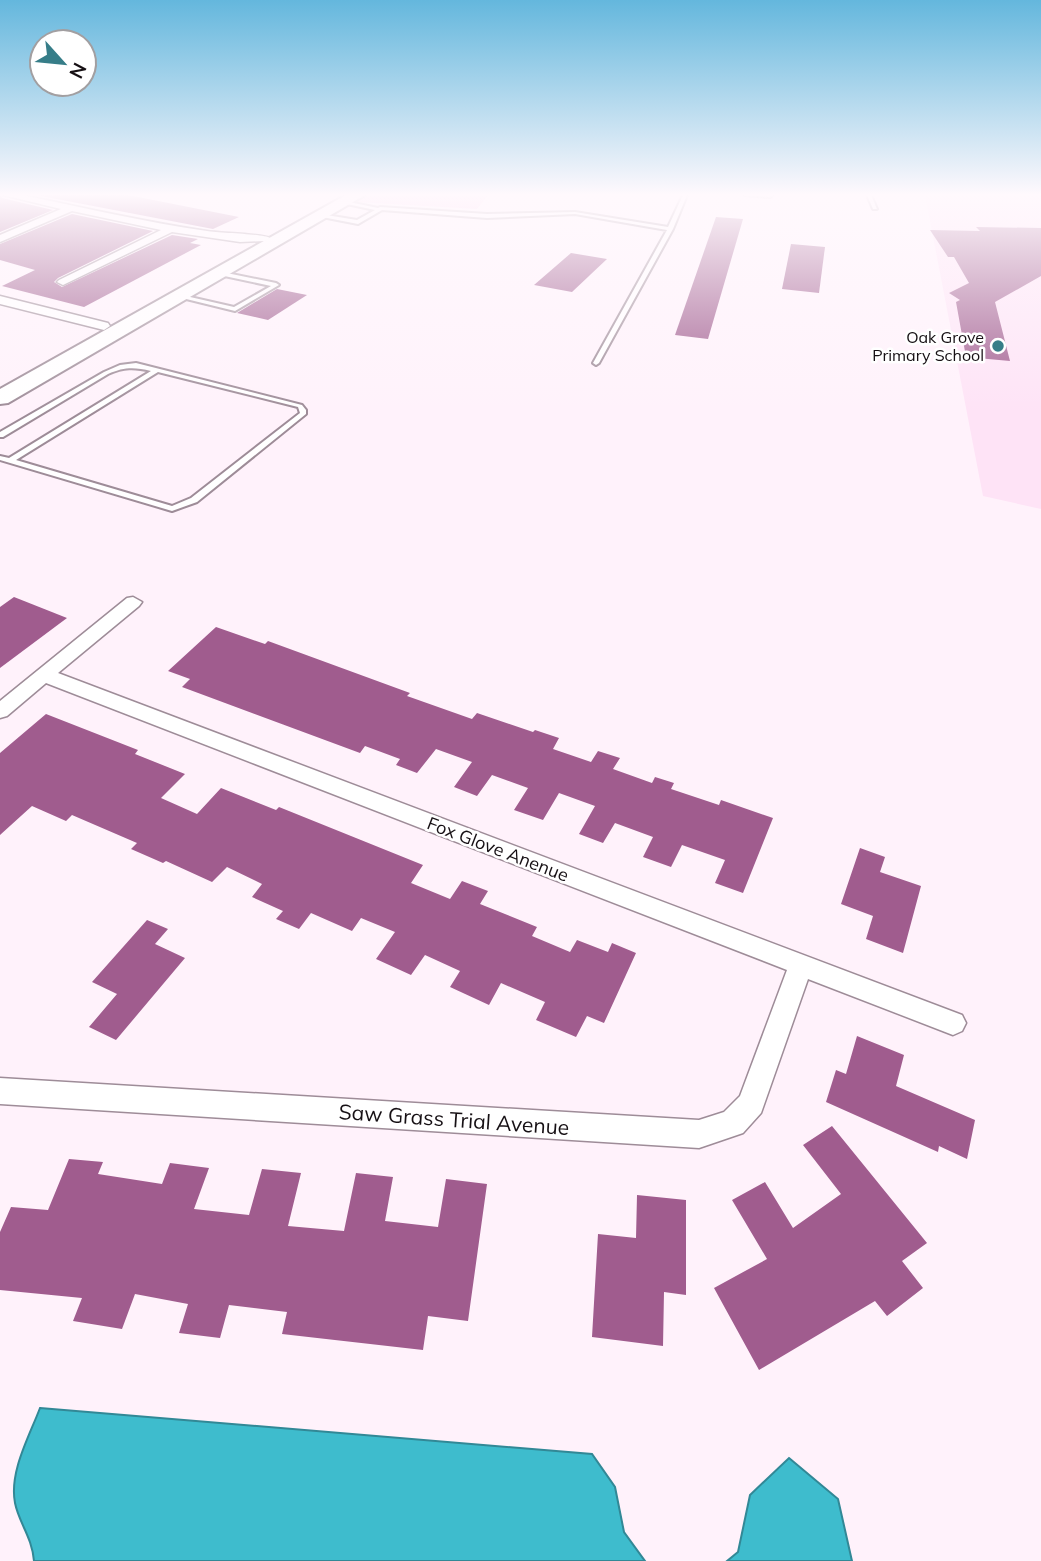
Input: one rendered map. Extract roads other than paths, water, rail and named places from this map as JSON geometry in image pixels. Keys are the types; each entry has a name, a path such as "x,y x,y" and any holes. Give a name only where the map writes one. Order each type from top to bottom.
{"main road":[{"path":"0,382 104,326 197,268"},
{"path":"0,398 226,268"}],"street":[{"path":"82,286 58,281 87,268"},
{"path":"0,300 104,326"},
{"path":"0,710 133,602"},
{"name":"Fox Glove Anenue","path":"44,675 953,1023"},
{"name":"Saw Grass Trial Avenue","path":"0,1091 699,1134 733,1123 751,1104 801,965"}],"lane":[{"path":"596,363 649,268"},
{"path":"177,296 235,309 276,285 217,273"},
{"path":"0,435 106,373 122,366 136,365 300,406 303,414 194,500 172,509 0,458"},
{"path":"10,461 157,370"}],"water":[{"path":"40,1408 592,1454 615,1487 624,1532 645,1561 34,1561 31,1545 15,1503 14,1491 17,1467"},
{"path":"789,1458 838,1499 852,1561 727,1561 738,1552 750,1495"}],"place":[{"name":"Oak Grove Primary School","path":"998,346"}]}
